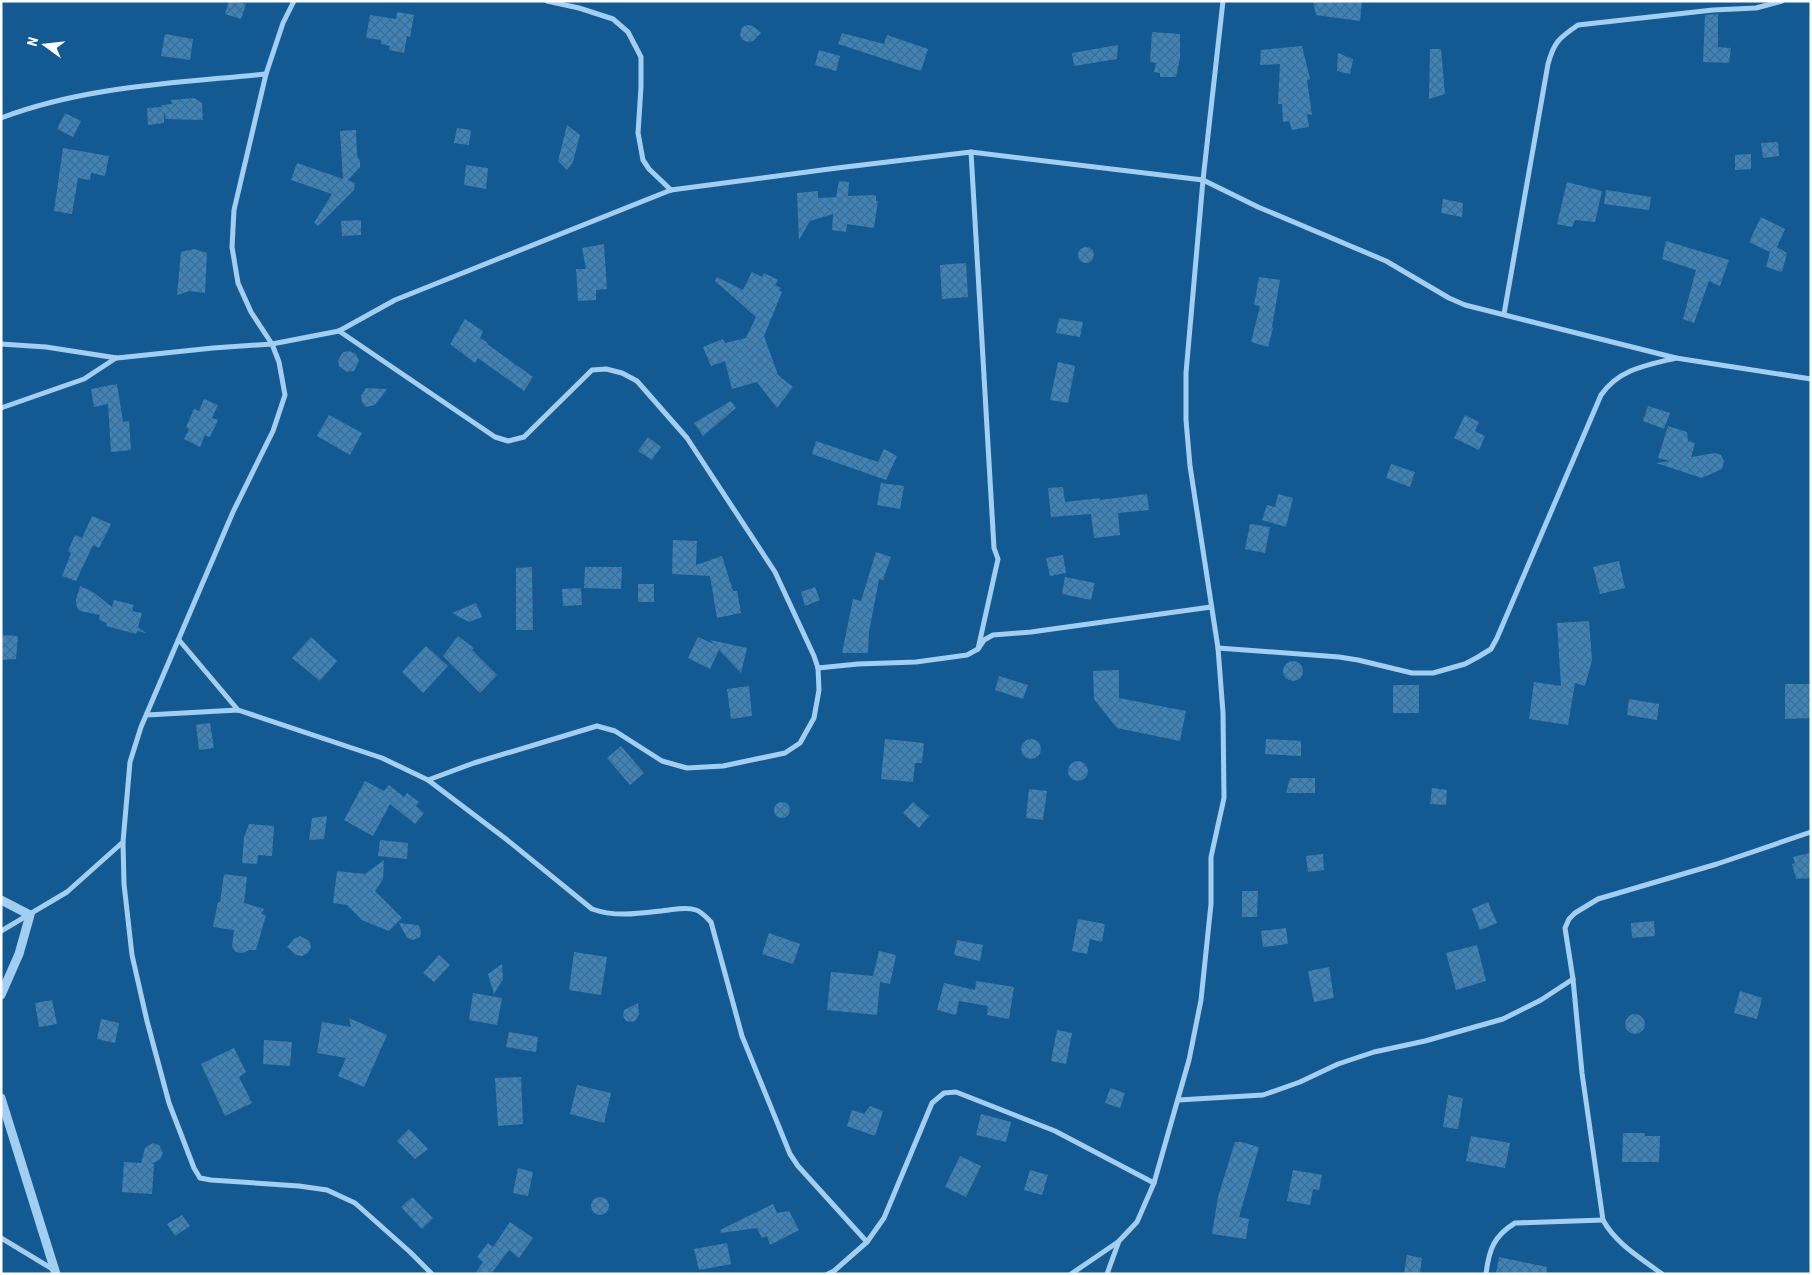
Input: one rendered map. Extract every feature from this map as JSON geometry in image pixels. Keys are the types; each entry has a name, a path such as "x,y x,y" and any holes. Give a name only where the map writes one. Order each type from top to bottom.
{"street":[{"path":"294,1 283,23 266,74 234,210 232,247 238,283 251,312 272,344 279,362 285,395 273,431 233,512 141,727 130,762 124,842 124,884 132,955 147,1021 169,1103 194,1168 200,1178 327,1190 355,1203 432,1274"},
{"path":"547,1 579,8 613,19 628,32 641,57 638,133 643,160 649,169 671,190"},
{"path":"1071,1274 1119,1241 1137,1222 1154,1183 1190,1060 1200,1000 1211,904 1211,857 1224,798 1223,713 1218,648 1190,466 1186,420 1186,373 1203,180 1223,1"},
{"path":"1504,314 1548,64 1553,47 1562,36 1578,25 1713,10 1756,8 1782,1"},
{"path":"1,118 26,108 101,91 266,74"},
{"path":"971,152 994,548 998,559 978,649"},
{"path":"1,344 46,347 117,358 272,344 339,331 395,300 671,190 971,152 1203,180 1258,208 1386,261 1449,298 1480,309 1676,358 1811,379"},
{"path":"339,331 495,437 508,442 524,437 592,370 606,369 622,373 638,381 687,438 775,572 818,668 819,690 814,718 800,742 785,754 723,766 687,768 662,761 615,731 597,726 474,763 428,780"},
{"path":"1,408 84,379 117,358"},
{"path":"1218,648 1358,660 1412,673 1432,673 1465,664 1491,649 1601,395 1609,383 1623,373 1676,358"},
{"path":"818,668 858,664 916,662 967,655 978,649 984,640 993,635 1031,632 1211,607"},
{"path":"179,640 238,710"},
{"path":"147,715 238,710 382,758 428,780 506,839 592,909 605,914 619,915 682,908 703,913 711,922 742,1036 790,1154 798,1166 867,1242"},
{"path":"1662,1274 1618,1240 1609,1231 1604,1220 1582,1072 1565,928 1575,912 1598,899 1717,864 1811,832"},
{"path":"1,931 68,892 124,842"},
{"path":"1,900 30,914"},
{"path":"1,995 19,954 30,914"},
{"path":"1178,1100 1263,1095 1300,1082 1338,1064 1374,1052 1425,1041 1503,1019 1541,1000 1572,979"},
{"path":"828,1274 867,1242 884,1218 932,1103 944,1093 956,1092 1055,1131 1154,1183"},
{"path":"1,1098 55,1272"},
{"path":"1486,1274 1488,1255 1496,1238 1515,1223 1604,1220"},
{"path":"1,1238 55,1272"},
{"path":"1107,1274 1119,1241"}],"building":[{"path":"229,1 246,4 241,19 225,14"},
{"path":"1313,1 1362,1 1360,21 1316,15"},
{"path":"397,12 414,15 410,37 407,36 404,53 389,50 390,46 381,44 381,40 366,38 370,15 396,19"},
{"path":"1718,14 1718,47 1731,48 1729,63 1703,62 1705,15"},
{"path":"747,25 753,26 761,33 753,41 743,40 740,35 742,27"},
{"path":"1152,32 1180,34 1180,58 1176,77 1160,77 1160,73 1154,72 1156,63 1150,62"},
{"path":"842,33 884,44 887,35 928,49 921,71 838,44"},
{"path":"165,34 193,39 190,60 161,56"},
{"path":"1118,45 1117,59 1074,66 1072,53"},
{"path":"1302,46 1310,79 1307,80 1312,115 1307,114 1309,127 1292,130 1289,121 1283,122 1282,104 1278,104 1280,64 1260,65 1261,50"},
{"path":"1430,49 1441,49 1445,94 1429,99"},
{"path":"819,50 840,56 836,71 815,65"},
{"path":"1338,53 1353,59 1350,74 1337,71"},
{"path":"194,98 202,103 203,120 166,119 164,112 164,123 148,125 147,108 172,104 171,100"},
{"path":"65,113 81,121 73,137 57,129"},
{"path":"567,125 580,135 573,162 567,170 558,161"},
{"path":"457,128 471,130 469,145 454,143"},
{"path":"356,130 357,155 360,167 348,180 355,183 354,190 318,226 314,223 332,194 291,180 297,163 343,179 340,131"},
{"path":"1778,142 1779,156 1763,158 1761,143"},
{"path":"63,148 109,156 105,176 91,173 90,180 78,178 72,214 54,211"},
{"path":"1751,154 1751,169 1735,170 1735,155"},
{"path":"466,165 488,168 486,189 464,185"},
{"path":"839,181 849,182 848,196 876,195 876,201 878,201 874,228 847,224 846,232 832,230 833,214 810,221 799,240 797,193 818,191 818,198 836,197"},
{"path":"1567,182 1602,191 1595,222 1575,220 1572,227 1557,224"},
{"path":"1606,190 1651,197 1649,210 1604,204"},
{"path":"1443,199 1463,203 1462,217 1441,213"},
{"path":"1761,217 1785,229 1777,247 1787,253 1782,272 1766,267 1770,252 1749,242"},
{"path":"361,220 361,235 342,236 341,221"},
{"path":"1666,241 1729,260 1720,286 1709,281 1694,323 1683,319 1696,270 1662,259"},
{"path":"604,244 607,289 596,290 596,300 578,301 576,269 586,269 582,248"},
{"path":"1086,247 1094,255 1086,263 1078,255"},
{"path":"194,249 207,253 205,293 190,291 177,295 181,252"},
{"path":"966,263 968,297 942,299 940,265"},
{"path":"752,272 762,277 764,273 778,280 775,285 781,288 779,290 782,292 764,336 778,375 793,387 777,408 757,382 732,389 725,361 711,366 703,347 723,339 725,343 746,338 756,317 715,281 717,277 743,290"},
{"path":"1259,277 1280,280 1273,328 1268,347 1251,342 1260,306 1254,305"},
{"path":"1059,318 1083,322 1080,337 1056,333"},
{"path":"465,319 483,331 480,338 487,344 533,377 524,391 478,358 475,363 450,344"},
{"path":"350,351 356,354 359,361 354,371 347,372 339,366 338,360 343,352"},
{"path":"1058,362 1075,366 1068,403 1050,400"},
{"path":"117,384 123,422 129,421 131,450 111,452 108,404 94,407 91,389"},
{"path":"366,388 387,389 375,405 366,407 362,402 361,396"},
{"path":"204,399 218,405 212,418 218,420 210,437 205,435 200,447 184,439 189,429 186,427 194,409 199,411"},
{"path":"731,401 736,408 703,436 694,423"},
{"path":"1648,406 1670,413 1664,429 1643,421"},
{"path":"329,415 362,433 350,455 317,436"},
{"path":"1465,415 1479,422 1475,431 1485,436 1479,450 1454,438"},
{"path":"1668,426 1687,432 1688,441 1695,443 1691,457 1715,453 1721,455 1724,461 1722,469 1702,478 1656,463 1670,461 1658,458"},
{"path":"648,437 661,447 652,460 638,451"},
{"path":"816,441 878,462 884,449 897,456 886,480 812,454"},
{"path":"1391,464 1415,472 1410,487 1386,478"},
{"path":"881,483 904,486 900,509 877,505"},
{"path":"1063,487 1065,502 1147,494 1149,510 1118,513 1120,535 1094,538 1091,514 1051,517 1048,488"},
{"path":"1278,494 1293,498 1286,527 1262,520 1267,505 1275,507"},
{"path":"92,516 111,524 99,548 93,545 76,581 62,576 71,553 68,551 75,535 82,538"},
{"path":"1250,524 1270,527 1265,553 1245,549"},
{"path":"673,540 697,541 696,565 722,556 733,591 737,591 741,613 717,618 710,576 672,574"},
{"path":"876,552 891,557 883,580 879,579 869,632 868,653 842,653 853,599 861,601"},
{"path":"1063,555 1066,573 1050,576 1046,558"},
{"path":"1619,561 1625,588 1600,594 1593,567"},
{"path":"532,567 533,630 516,630 516,568"},
{"path":"585,567 622,567 621,589 584,588"},
{"path":"1065,577 1095,583 1091,600 1062,594"},
{"path":"638,584 654,584 654,602 638,602"},
{"path":"80,586 93,592 112,607 114,600 134,605 132,611 142,613 138,627 146,633 137,631 136,634 106,626 107,623 99,620 100,615 80,611 77,608 76,600"},
{"path":"815,587 820,600 805,606 801,592"},
{"path":"581,588 582,605 563,606 562,589"},
{"path":"476,603 482,617 469,622 452,613"},
{"path":"1589,621 1592,660 1585,686 1575,683 1568,725 1529,719 1534,682 1561,686 1557,623"},
{"path":"1,635 18,636 16,659 1,660"},
{"path":"458,636 474,648 472,650 497,675 480,693 443,656"},
{"path":"311,637 337,661 320,681 292,658"},
{"path":"698,637 714,644 710,640 747,648 741,673 719,650 710,669 688,658"},
{"path":"426,646 448,666 423,693 402,672"},
{"path":"1293,661 1300,664 1303,671 1300,678 1293,681 1286,678 1283,671 1286,664"},
{"path":"1119,670 1119,698 1186,711 1180,741 1117,728 1094,699 1093,671"},
{"path":"999,676 1028,685 1023,699 995,690"},
{"path":"1785,684 1811,684 1811,718 1785,719"},
{"path":"1393,685 1419,685 1419,713 1393,713"},
{"path":"749,686 752,716 731,719 727,689"},
{"path":"1629,699 1659,704 1657,720 1627,715"},
{"path":"210,723 214,748 199,750 196,725"},
{"path":"885,739 924,743 922,763 915,763 913,782 881,779"},
{"path":"1027,739 1035,739 1041,745 1041,753 1035,759 1027,759 1021,753 1021,745"},
{"path":"1266,739 1301,741 1301,756 1265,754"},
{"path":"621,746 644,773 630,785 607,758"},
{"path":"1078,761 1085,764 1088,771 1085,778 1078,781 1071,778 1068,771 1071,764"},
{"path":"1290,778 1315,778 1315,793 1286,793"},
{"path":"365,781 384,791 389,785 404,797 407,793 419,802 416,806 424,813 415,824 390,804 373,836 344,820"},
{"path":"1432,788 1447,790 1446,805 1430,804"},
{"path":"1029,789 1047,791 1043,820 1026,818"},
{"path":"779,802 785,802 790,807 788,816 779,818 774,813 774,807"},
{"path":"913,802 929,816 919,828 903,813"},
{"path":"327,816 324,839 309,840 312,818"},
{"path":"249,824 274,826 272,856 258,855 257,864 242,863 244,837"},
{"path":"380,840 408,843 407,859 378,856"},
{"path":"1809,853 1811,878 1796,879 1792,864 1795,863 1793,857"},
{"path":"1323,854 1324,870 1308,872 1306,856"},
{"path":"384,860 383,879 375,891 402,918 389,931 362,920 347,905 333,903 337,871 365,874"},
{"path":"224,874 247,877 244,903 264,909 261,914 266,915 256,950 249,950 243,953 236,952 232,947 234,930 213,927 218,902 220,902"},
{"path":"1242,891 1258,891 1257,917 1242,917"},
{"path":"1488,902 1497,923 1480,930 1472,909"},
{"path":"1078,919 1105,924 1102,942 1090,939 1087,954 1072,951"},
{"path":"1654,921 1655,936 1632,938 1631,923"},
{"path":"399,923 418,925 421,930 420,937 413,940 407,938"},
{"path":"1286,928 1288,944 1263,947 1261,931"},
{"path":"769,933 800,944 793,964 762,954"},
{"path":"300,936 309,941 311,947 308,953 302,956 296,955 287,947 294,939"},
{"path":"957,940 983,945 980,961 954,955"},
{"path":"1477,945 1486,981 1456,990 1446,953"},
{"path":"879,951 896,955 890,984 880,982 877,1015 827,1010 831,972 873,976"},
{"path":"574,952 607,957 601,995 569,990"},
{"path":"439,955 450,965 434,982 423,973"},
{"path":"502,964 503,979 494,994 488,974"},
{"path":"1329,967 1334,998 1314,1002 1308,971"},
{"path":"976,981 1014,987 1009,1019 987,1015 988,1006 959,1001 956,1015 937,1010 944,983 975,990"},
{"path":"1740,991 1762,998 1757,1019 1734,1013"},
{"path":"473,993 502,998 497,1025 469,1020"},
{"path":"52,1000 57,1024 39,1027 35,1003"},
{"path":"638,1003 639,1014 637,1019 633,1022 626,1021 623,1016 624,1010"},
{"path":"1635,1014 1642,1017 1645,1024 1642,1031 1635,1034 1628,1031 1625,1024 1628,1017"},
{"path":"349,1018 387,1035 364,1087 338,1076 346,1058 317,1053 322,1022 351,1027"},
{"path":"101,1019 119,1023 115,1043 97,1039"},
{"path":"1057,1030 1072,1033 1066,1064 1051,1061"},
{"path":"509,1032 538,1037 536,1052 506,1047"},
{"path":"264,1040 292,1042 290,1066 263,1064"},
{"path":"234,1048 246,1072 239,1077 252,1103 225,1116 201,1064"},
{"path":"521,1077 523,1124 498,1126 495,1078"},
{"path":"577,1085 611,1093 604,1123 570,1114"},
{"path":"1110,1088 1125,1093 1120,1108 1105,1103"},
{"path":"1448,1095 1463,1098 1458,1129 1443,1127"},
{"path":"870,1106 883,1111 875,1136 847,1126 852,1110 864,1114"},
{"path":"981,1114 1011,1122 1006,1142 976,1135"},
{"path":"409,1129 428,1149 415,1159 397,1141"},
{"path":"1623,1133 1645,1133 1645,1136 1660,1136 1659,1162 1622,1162"},
{"path":"1471,1136 1510,1143 1505,1168 1466,1161"},
{"path":"1235,1142 1259,1147 1239,1217 1249,1219 1246,1239 1212,1234 1218,1197"},
{"path":"153,1143 159,1145 163,1153 160,1159 152,1164 154,1164 152,1194 122,1192 124,1162 141,1163 145,1148"},
{"path":"960,1156 981,1166 966,1197 945,1187"},
{"path":"518,1168 533,1172 528,1196 513,1193"},
{"path":"1030,1170 1048,1175 1042,1195 1024,1190"},
{"path":"1293,1170 1322,1175 1319,1190 1313,1189 1310,1205 1287,1201"},
{"path":"412,1197 433,1218 422,1229 401,1207"},
{"path":"600,1197 606,1200 609,1206 606,1212 600,1215 594,1212 591,1206 594,1200"},
{"path":"773,1204 777,1213 789,1211 799,1230 770,1245 767,1236 762,1238 757,1228 721,1233 720,1230"},
{"path":"182,1215 190,1226 175,1236 167,1224"},
{"path":"510,1222 533,1238 519,1258 509,1250 491,1274 475,1274 483,1262 477,1257 488,1243 493,1247"},
{"path":"727,1243 731,1264 699,1270 694,1249"},
{"path":"1407,1255 1422,1258 1420,1274 1404,1274"},
{"path":"1499,1257 1547,1267 1546,1274 1496,1274"}]}
